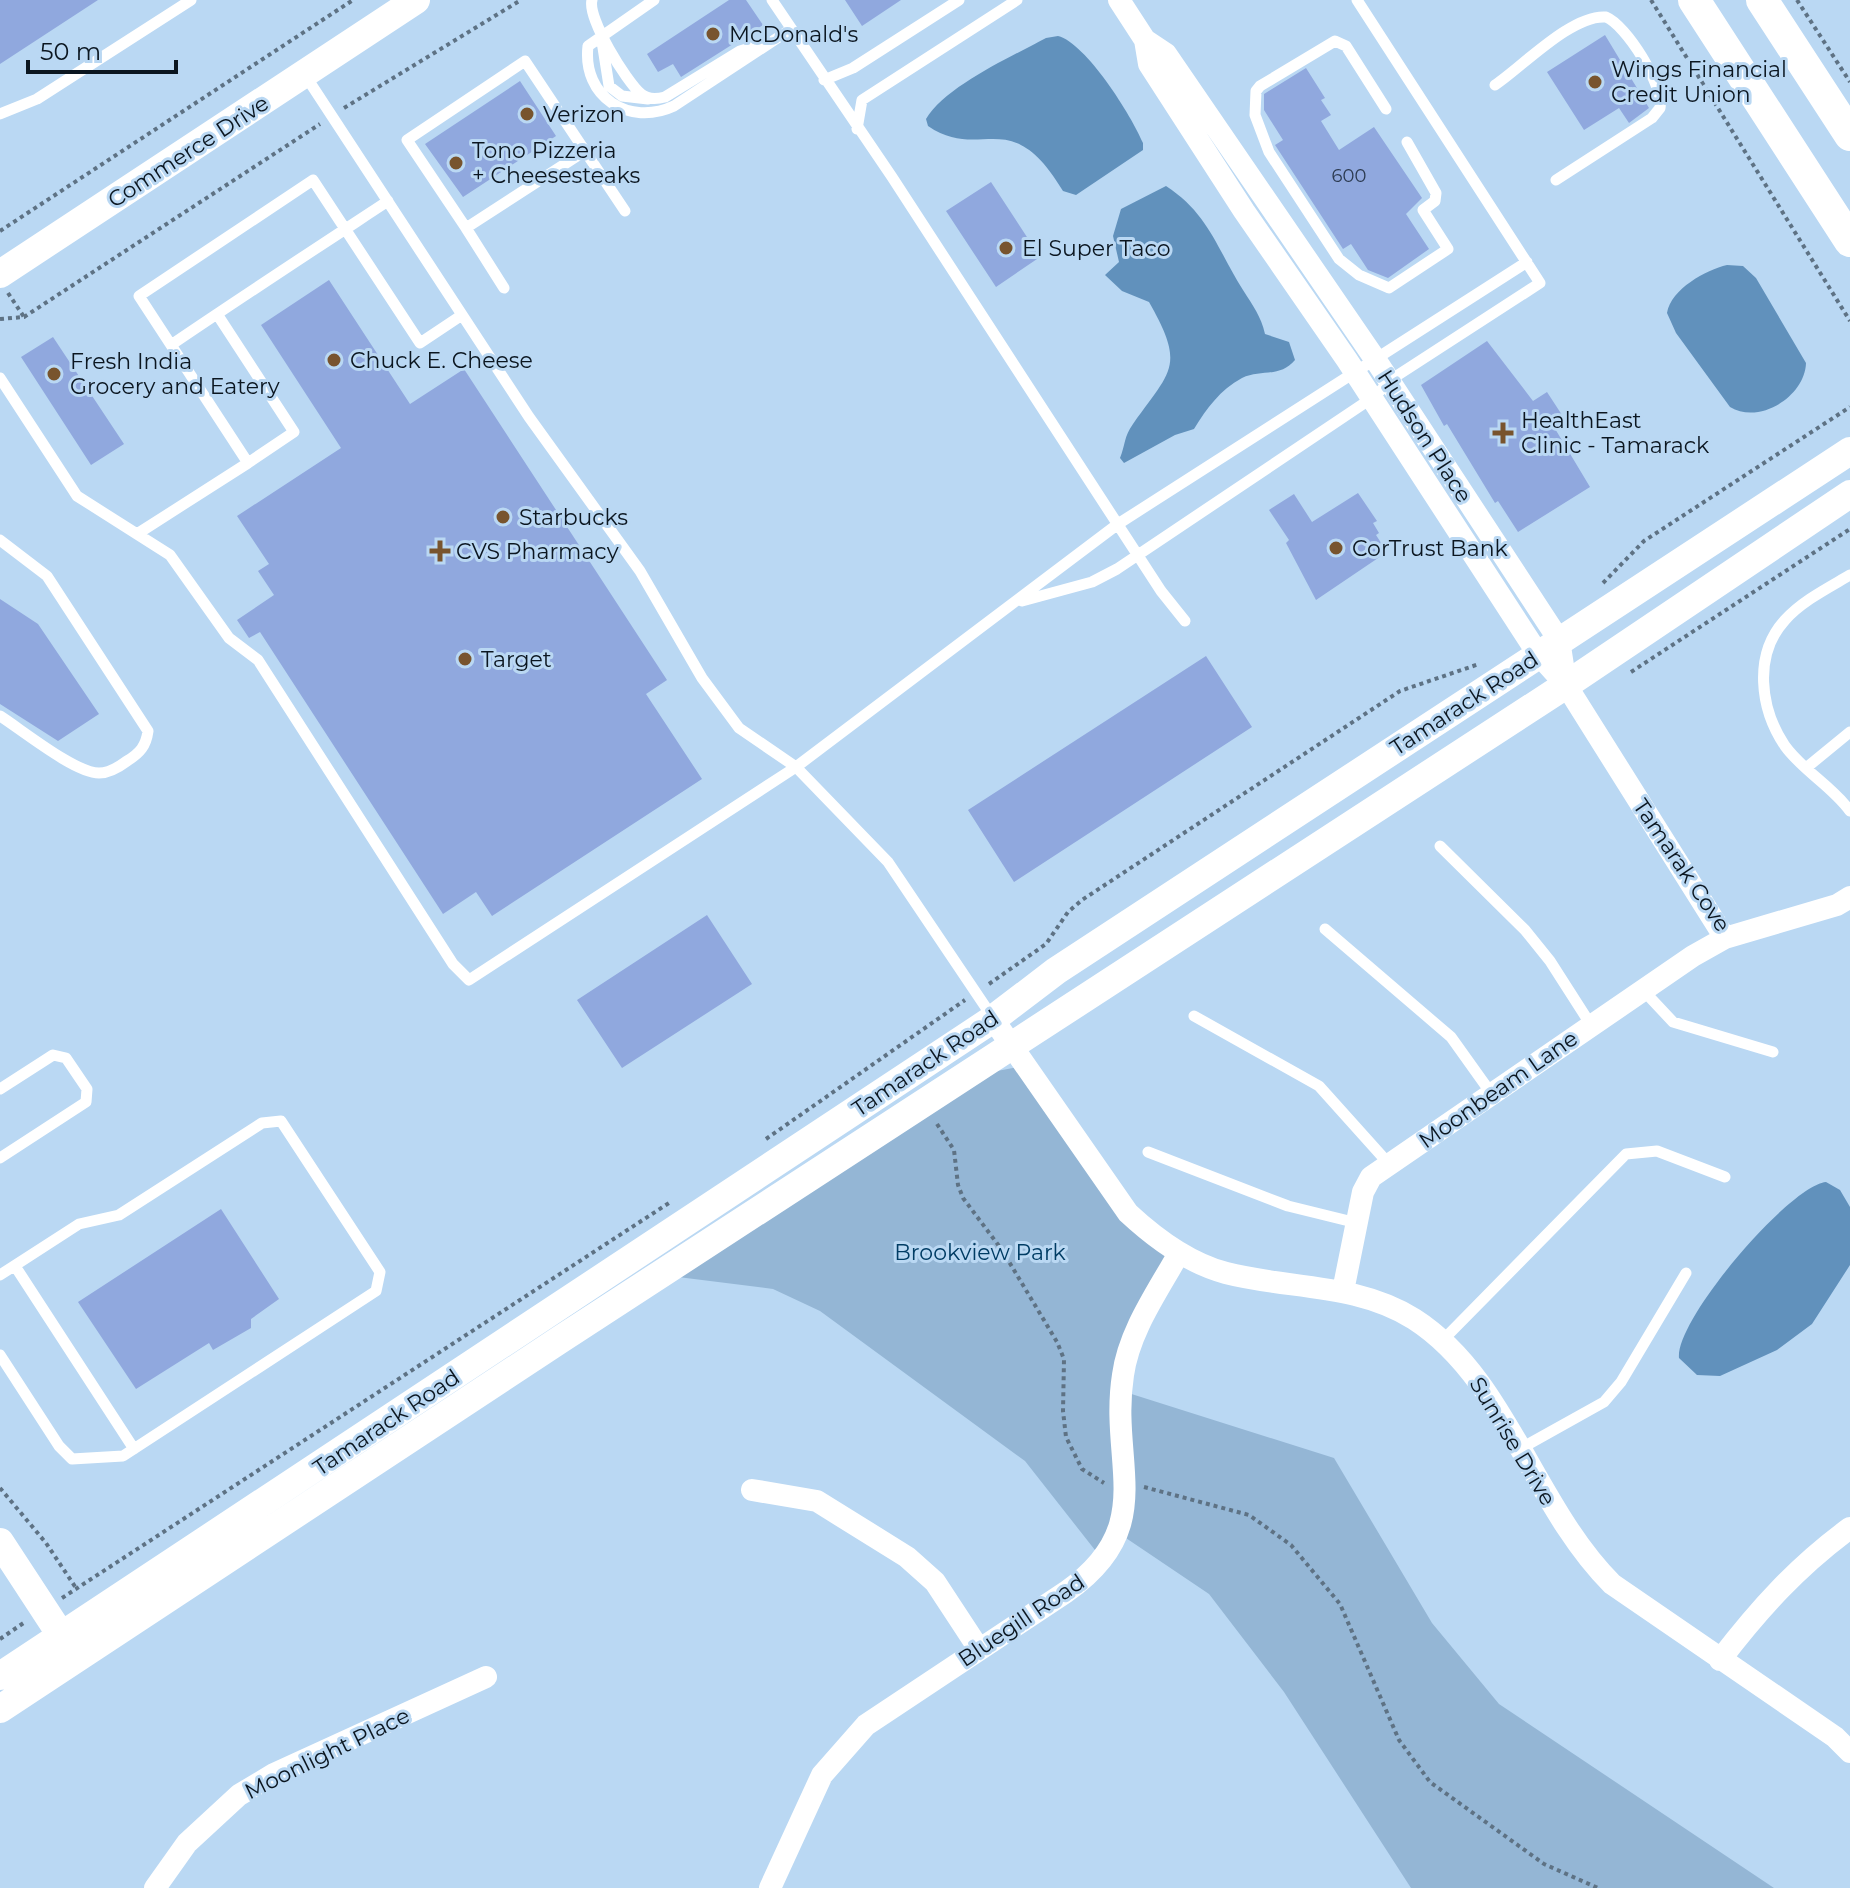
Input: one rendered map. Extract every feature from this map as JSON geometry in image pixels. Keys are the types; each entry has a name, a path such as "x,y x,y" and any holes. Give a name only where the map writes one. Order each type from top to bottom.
{"main road":[{"path":"1694,0 1850,241"},
{"path":"1762,0 1850,135"}],"street":[{"name":"Hudson Place","path":"1119,0 1145,40 1166,54 1375,359 1548,647 1566,685"},
{"name":"Commerce Drive","path":"0,274 305,74 398,5"},
{"name":"Hudson Place","path":"1145,40 1149,64 1157,77 1372,398 1548,647"},
{"name":"Tamarack Road","path":"0,1709 69,1648 993,1019 1046,977 1850,451"},
{"name":"Tamarack Road","path":"0,1676 69,1648 1012,1046 1566,685 1850,494"},
{"name":"Tamarak Cove","path":"1566,685 1725,938 1837,905 1850,897"},
{"name":"Moonbeam Lane","path":"1343,1291 1367,1185 1389,1164 1643,990 1725,938"},
{"name":"Sunrise Drive","path":"993,1019 1128,1213 1179,1253 1228,1273 1343,1291 1379,1302 1412,1318 1442,1341 1482,1385 1584,1557 1631,1600 1835,1737 1850,1752"},
{"name":"Bluegill Road","path":"770,1888 808,1801 841,1749 866,1725 1086,1578 1102,1559 1117,1531 1127,1486 1121,1402 1127,1351 1179,1253"},
{"path":"752,1490 817,1501 907,1557 935,1582 979,1649"},
{"path":"1720,1660 1764,1603 1797,1569 1850,1528"},
{"path":"0,1542 69,1648"},
{"name":"Moonlight Place","path":"155,1888 187,1843 239,1795 274,1774 486,1677"}],"lane":[{"path":"0,114 37,99 191,0"},
{"path":"592,0 590,12 601,34 639,92 652,99"},
{"path":"654,0 590,42 587,50 598,91 615,108 645,113 674,106 791,29"},
{"path":"772,0 892,177 1138,555 1185,621"},
{"path":"824,80 853,68 959,0"},
{"path":"857,129 862,100 1017,0"},
{"path":"1017,603 1092,582 1138,555 1540,283 1357,0"},
{"path":"1495,85 1534,54 1594,17 1611,19 1630,42 1658,87 1659,110 1556,180"},
{"path":"601,34 609,86 622,96 652,99 674,93 740,51 768,44"},
{"path":"1386,109 1346,46 1335,41 1263,84 1256,94 1255,115 1263,141 1333,251 1348,268 1389,288 1448,249 1423,210 1435,201 1436,193 1407,142"},
{"path":"504,288 407,140 525,61 625,211"},
{"path":"305,74 529,417 617,536 702,678 739,728 796,767 888,862 993,1019"},
{"path":"466,228 585,151"},
{"path":"248,463 139,296 313,180 420,343 462,315"},
{"path":"171,345 388,201"},
{"path":"0,378 77,496 170,555 229,638 258,660 453,964 469,980 796,767 1118,524 1527,262"},
{"path":"137,534 294,432 217,314"},
{"path":"0,540 47,576 148,731 140,753 113,770 96,773 75,764 0,716"},
{"path":"1850,575 1784,621 1770,641 1764,668 1764,695 1772,722 1786,747 1850,811"},
{"path":"1806,768 1850,732"},
{"path":"1440,846 1525,930 1550,961 1591,1025"},
{"path":"1325,929 1451,1037 1491,1093"},
{"path":"1643,990 1660,1012 1673,1022 1773,1052"},
{"path":"1194,1016 1319,1086 1389,1164"},
{"path":"0,1089 53,1055 66,1058 87,1089 86,1102 0,1158"},
{"path":"0,1275 79,1224 119,1215 262,1123 281,1121 380,1272 376,1291 123,1456 72,1459 59,1446 0,1355"},
{"path":"1442,1341 1626,1154 1657,1151 1725,1177"},
{"path":"1148,1152 1288,1206 1358,1223"},
{"path":"15,1266 134,1449"},
{"path":"1518,1450 1604,1402 1621,1382 1686,1273"}],"path":[{"path":"0,231 353,0"},
{"path":"0,319 24,317 332,116 521,0"},
{"path":"1651,0 1850,321"},
{"path":"1797,0 1850,82"},
{"path":"0,281 24,317"},
{"path":"1593,591 1644,541 1850,407"},
{"path":"1626,676 1850,529"},
{"path":"1010,970 1046,944 1068,912 1082,900 1400,691 1482,663"},
{"path":"762,1141 807,1106 852,1081 957,1005"},
{"path":"937,1124 954,1150 958,1185 963,1198 1008,1261 1064,1359 1063,1411 1074,1457 1092,1478 1226,1506 1272,1529 1311,1567 1340,1604 1399,1740 1430,1782 1544,1864 1598,1888"},
{"path":"0,1639 677,1197"},
{"path":"0,1488 46,1543 76,1588"}],"green space":[{"name":"Brookview Park","path":"1028,1065 1112,1190 1179,1253 1122,1391 1334,1458 1432,1623 1499,1704 1774,1888 1411,1888 1284,1692 1209,1594 1117,1532 1102,1559 1025,1461 820,1311 773,1289 678,1277 992,1072"}],"shaded area":[{"path":"1058,36 1082,52 1094,66 1119,99 1143,143 1143,150 1076,195 1063,191 1044,164 1027,148 1011,141 947,136 928,126 926,119 948,95 980,73 1046,38"},
{"path":"1166,186 1193,208 1202,220 1256,311 1265,334 1289,342 1295,360 1283,369 1242,378 1215,400 1194,429 1175,435 1124,463 1120,458 1128,433 1165,379 1170,355 1149,302 1122,291 1105,275 1119,262 1113,236 1121,209"},
{"path":"1727,265 1743,266 1756,278 1806,363 1798,386 1779,404 1767,410 1742,412 1730,407 1676,333 1667,313 1682,289 1709,271"},
{"path":"1826,1182 1840,1190 1850,1207 1850,1265 1812,1324 1777,1350 1720,1376 1697,1375 1679,1358 1683,1340 1695,1315 1737,1257 1762,1229 1809,1189"}],"building":[{"path":"0,0 98,0 0,64"},
{"name":"McDonald's","path":"729,0 746,0 763,25 681,77 673,64 658,72 647,54"},
{"path":"845,0 901,0 862,26"},
{"name":"Wings Financial Credit Union","path":"1605,35 1649,108 1629,123 1619,108 1584,130 1547,72"},
{"path":"1306,68 1325,98 1321,100 1331,115 1321,121 1339,150 1374,127 1422,198 1406,214 1429,249 1388,278 1368,270 1351,244 1343,249 1275,145 1283,140 1264,110 1264,94"},
{"path":"520,81 556,136 463,197 425,144"},
{"path":"991,182 1040,257 996,287 946,211"},
{"name":"Target","path":"329,280 410,404 464,369 667,680 646,694 702,779 492,916 476,892 443,914 260,632 249,638 237,620 274,595 258,571 269,564 237,516 341,448 261,325"},
{"path":"53,337 124,444 91,465 21,357"},
{"name":"HealthEast Clinic - Tamarack","path":"1487,341 1533,401 1547,392 1562,415 1551,422 1590,487 1518,532 1498,501 1495,503 1447,424 1444,426 1421,385"},
{"name":"CorTrust Bank","path":"1358,493 1377,521 1373,523 1379,533 1376,535 1387,552 1316,600 1286,543 1289,540 1269,510 1294,494 1312,522"},
{"path":"0,599 38,624 99,714 58,741 0,704"},
{"path":"1206,656 1252,727 1014,882 968,810"},
{"path":"707,915 752,984 622,1068 577,1000"},
{"path":"221,1209 279,1299 251,1319 251,1328 213,1350 209,1343 136,1389 78,1302"}],"place":[{"name":"McDonald's","path":"713,34"},
{"name":"Wings Financial Credit Union","path":"1595,82"},
{"name":"Verizon","path":"527,114"},
{"name":"Tono Pizzeria + Cheesesteaks","path":"456,163"},
{"name":"El Super Taco","path":"1006,248"},
{"name":"Chuck E. Cheese","path":"334,360"},
{"name":"Fresh India Grocery and Eatery","path":"54,374"},
{"name":"HealthEast Clinic - Tamarack","path":"1503,433"},
{"name":"Starbucks","path":"503,517"},
{"name":"CorTrust Bank","path":"1336,548"},
{"name":"CVS Pharmacy","path":"440,551"},
{"name":"Target","path":"465,659"}]}
